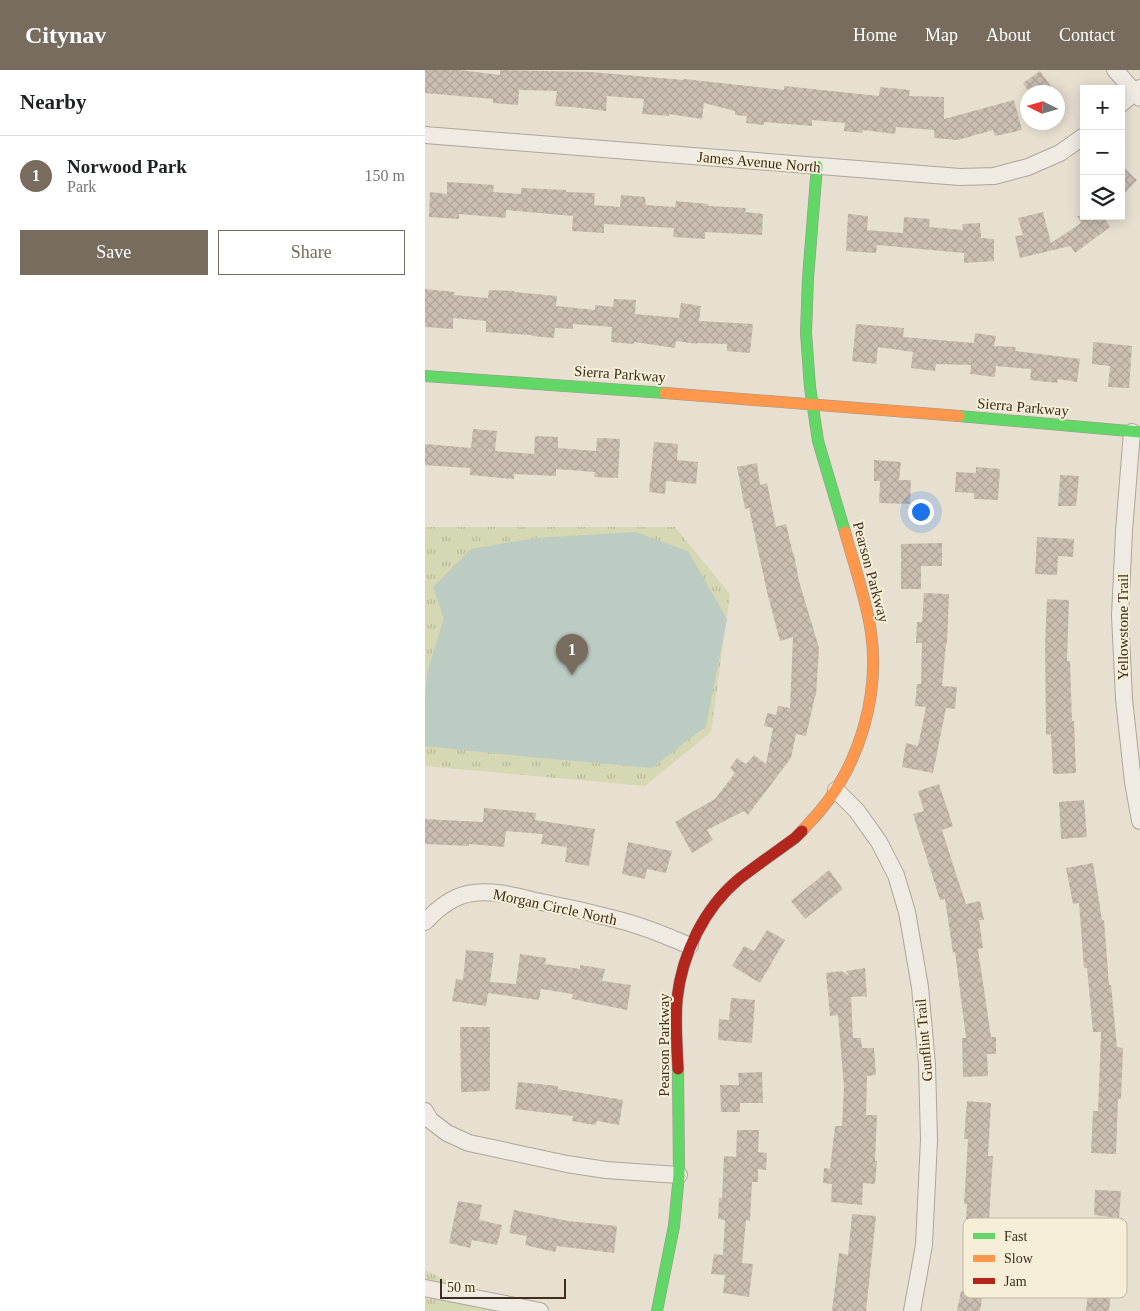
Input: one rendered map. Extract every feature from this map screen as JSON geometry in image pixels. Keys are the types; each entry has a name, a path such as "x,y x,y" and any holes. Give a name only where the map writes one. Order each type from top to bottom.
{"street":[{"path":"1115,70 1138,92 1125,101"},
{"name":"James Avenue North","path":"425,135 960,177 994,176 1028,167 1060,153 1080,139"},
{"path":"813,404 806,333 808,278 817,166"},
{"name":"Sierra Parkway","path":"425,376 813,404 1136,432"},
{"name":"Pearson Parkway","path":"657,1311 674,1226 679,1175 677,1000 683,967 690,946 714,905 738,880 795,838 821,810 843,779 859,744 869,709 873,671 871,633 864,597 818,441 813,404"},
{"name":"Yellowstone Trail","path":"1136,432 1124,532 1121,615 1124,699 1133,782 1140,821"},
{"name":"Gunflint Trail","path":"836,790 857,811 879,842 896,876 907,912 920,987 927,1064 929,1140 924,1245 912,1311"},
{"name":"Morgan Circle North","path":"425,922 449,900 471,893 494,892 583,910 620,920 658,932 690,946"},
{"path":"425,1111 430,1120 447,1133 469,1143 567,1164 606,1170 679,1175"},
{"path":"425,1288 540,1311"}],"green space":[{"path":"425,527 675,527 730,594 711,732 645,786 425,766"},
{"path":"425,1270 510,1311 425,1311"}],"shaded area":[{"path":"635,532 688,551 727,619 706,726 652,768 425,746 427,673 444,618 433,587 471,549 535,538"}],"building":[{"path":"425,70 460,70 500,75 500,70 592,72 684,79 784,90 784,86 879,96 880,87 910,90 909,96 944,97 944,119 1014,100 1020,130 1022,130 995,136 993,130 958,140 934,138 934,130 896,127 895,134 863,130 862,133 844,131 845,123 812,120 812,126 764,122 764,125 746,123 747,116 735,115 735,111 704,103 702,119 669,114 669,116 642,114 644,99 607,96 606,111 555,106 557,91 519,90 518,105 493,103 493,99 425,93"},
{"path":"1040,71 1050,85 1024,85 1023,83"},
{"path":"1125,169 1137,180 1125,193"},
{"path":"447,182 494,185 493,192 521,194 521,188 595,193 594,205 620,207 621,195 645,197 646,205 675,207 676,201 708,204 708,206 746,208 745,212 763,214 762,235 705,232 705,239 673,237 674,228 604,224 604,233 572,231 573,216 506,210 506,218 459,214 459,219 429,217 430,192 447,194"},
{"path":"1043,212 1051,243 1081,223 1077,216 1080,216 1080,220 1106,220 1110,227 1075,253 1070,246 1020,258 1015,236 1023,235 1018,218"},
{"path":"848,214 868,216 867,230 903,233 904,217 930,219 929,227 963,230 962,224 980,223 981,238 994,239 994,261 964,263 964,253 877,245 876,253 846,251"},
{"path":"425,289 455,292 454,295 488,298 489,290 557,296 556,306 595,310 595,305 613,307 614,299 636,300 635,314 679,318 681,303 701,306 699,321 753,324 750,353 727,351 727,344 697,344 676,341 675,348 634,342 634,344 611,342 612,327 573,324 573,329 555,328 554,338 486,332 486,321 453,318 453,329 425,327"},
{"path":"856,324 904,328 903,337 974,343 975,333 996,336 994,346 1016,347 1015,351 1080,359 1077,382 1058,379 1057,383 1030,380 1031,369 996,366 995,377 970,374 971,365 936,364 935,371 911,368 913,352 878,347 876,364 852,361"},
{"path":"1093,342 1132,346 1129,388 1108,387 1110,366 1092,364"},
{"path":"473,429 497,431 495,451 534,454 535,436 558,437 558,448 596,451 597,438 620,439 618,478 594,477 595,472 556,469 556,476 514,474 514,479 470,475 470,468 425,465 425,444 471,448"},
{"path":"654,442 678,444 677,460 698,462 696,484 666,481 665,494 649,492"},
{"path":"874,460 901,462 899,480 911,480 910,504 879,503 880,481 874,481"},
{"path":"757,463 760,485 767,483 776,527 786,524 799,581 819,648 816,696 806,736 796,734 791,758 748,815 744,811 707,830 713,840 692,853 675,822 715,799 735,773 730,768 737,758 746,764 754,755 766,764 773,728 764,726 767,713 776,715 778,706 790,708 793,637 780,641 767,592 749,508 745,509 737,467"},
{"path":"976,467 1000,469 998,500 974,499 974,493 955,492 956,472 976,473"},
{"path":"1060,475 1079,476 1076,506 1058,506"},
{"path":"1037,537 1074,539 1073,557 1058,556 1057,575 1035,574"},
{"path":"942,543 942,566 921,566 921,589 901,589 901,544"},
{"path":"924,593 949,594 947,644 942,686 957,687 955,709 946,708 933,773 902,767 906,743 918,746 926,707 915,706 917,684 921,684 922,643 916,643 917,622 922,622"},
{"path":"1047,599 1069,600 1067,661 1070,661 1076,773 1053,774 1051,734 1046,735 1045,645"},
{"path":"939,784 953,826 942,830 956,874 966,904 980,901 984,920 979,920 983,948 978,949 991,1037 996,1037 996,1054 987,1054 988,1076 963,1077 962,1038 966,1038 955,952 953,953 945,899 940,900 913,814 924,811 918,791"},
{"path":"1084,800 1087,837 1061,839 1059,802"},
{"path":"484,808 536,813 535,820 595,829 589,866 565,862 567,847 541,844 543,834 506,831 504,847 469,844 469,846 425,844 425,819 483,822"},
{"path":"628,842 672,851 666,873 647,869 645,879 622,874"},
{"path":"1093,863 1102,920 1104,920 1109,985 1111,985 1117,1047 1123,1048 1121,1099 1118,1099 1116,1154 1091,1153 1093,1111 1098,1111 1101,1032 1093,1032 1087,968 1084,968 1079,903 1073,904 1066,868"},
{"path":"829,870 843,889 805,919 791,901"},
{"path":"767,930 785,940 760,983 732,966 744,946 754,951"},
{"path":"466,950 494,953 490,982 516,984 520,954 546,958 545,964 580,969 580,965 605,969 602,981 631,985 627,1010 572,999 573,994 541,989 539,1000 488,993 486,1006 452,1001 456,979 463,980"},
{"path":"865,968 867,998 865,996 851,997 853,1038 861,1038 862,1048 874,1048 876,1075 867,1076 866,1115 877,1115 875,1161 877,1161 875,1184 863,1183 862,1205 831,1202 832,1184 823,1183 824,1168 830,1169 835,1126 842,1126 844,1087 838,1015 830,1016 826,973 841,971 850,976 846,971"},
{"path":"731,998 755,1000 752,1043 718,1040 719,1019 729,1020"},
{"path":"460,1027 490,1027 490,1091 461,1092"},
{"path":"762,1072 763,1103 740,1103 740,1112 721,1112 720,1085 739,1085 738,1073"},
{"path":"518,1082 558,1086 558,1089 623,1100 619,1125 597,1121 595,1125 572,1121 573,1116 515,1109"},
{"path":"967,1101 991,1103 988,1156 993,1156 989,1218 966,1218 967,1204 964,1204 968,1139 964,1139"},
{"path":"737,1130 759,1130 758,1152 767,1153 766,1170 758,1169 758,1182 752,1182 750,1221 746,1220 742,1263 753,1264 749,1297 723,1293 725,1275 711,1274 714,1254 723,1255 725,1220 718,1219 719,1198 722,1198 724,1156 736,1157"},
{"path":"1095,1190 1121,1191 1119,1218 1094,1215"},
{"path":"458,1201 482,1205 479,1220 502,1225 497,1245 472,1240 470,1248 449,1243"},
{"path":"514,1210 568,1221 617,1226 614,1253 557,1246 555,1252 525,1245 527,1236 509,1233"},
{"path":"852,1214 876,1216 866,1311 832,1311 839,1253 848,1255"},
{"path":"961,1291 963,1291 963,1298 982,1298 980,1311 957,1311"},
{"path":"1087,1298 1110,1298 1109,1311 1086,1311"}],"traffic: fast":[{"path":"817,166 808,278 806,333 810,387 818,441 845,532"},
{"path":"425,376 665,393"},
{"path":"959,416 1140,432"},
{"path":"657,1311 674,1226 679,1175 678,1069"}],"traffic: slow":[{"path":"665,393 959,416"},
{"path":"802,831 834,792 846,771 864,727 869,703 873,656 871,632 863,594 845,532"}],"traffic: jam":[{"path":"678,1069 677,999 684,965 697,933 705,918 726,891 802,831"}],"place":[{"name":"Norwood Park","path":"572,675"}]}
